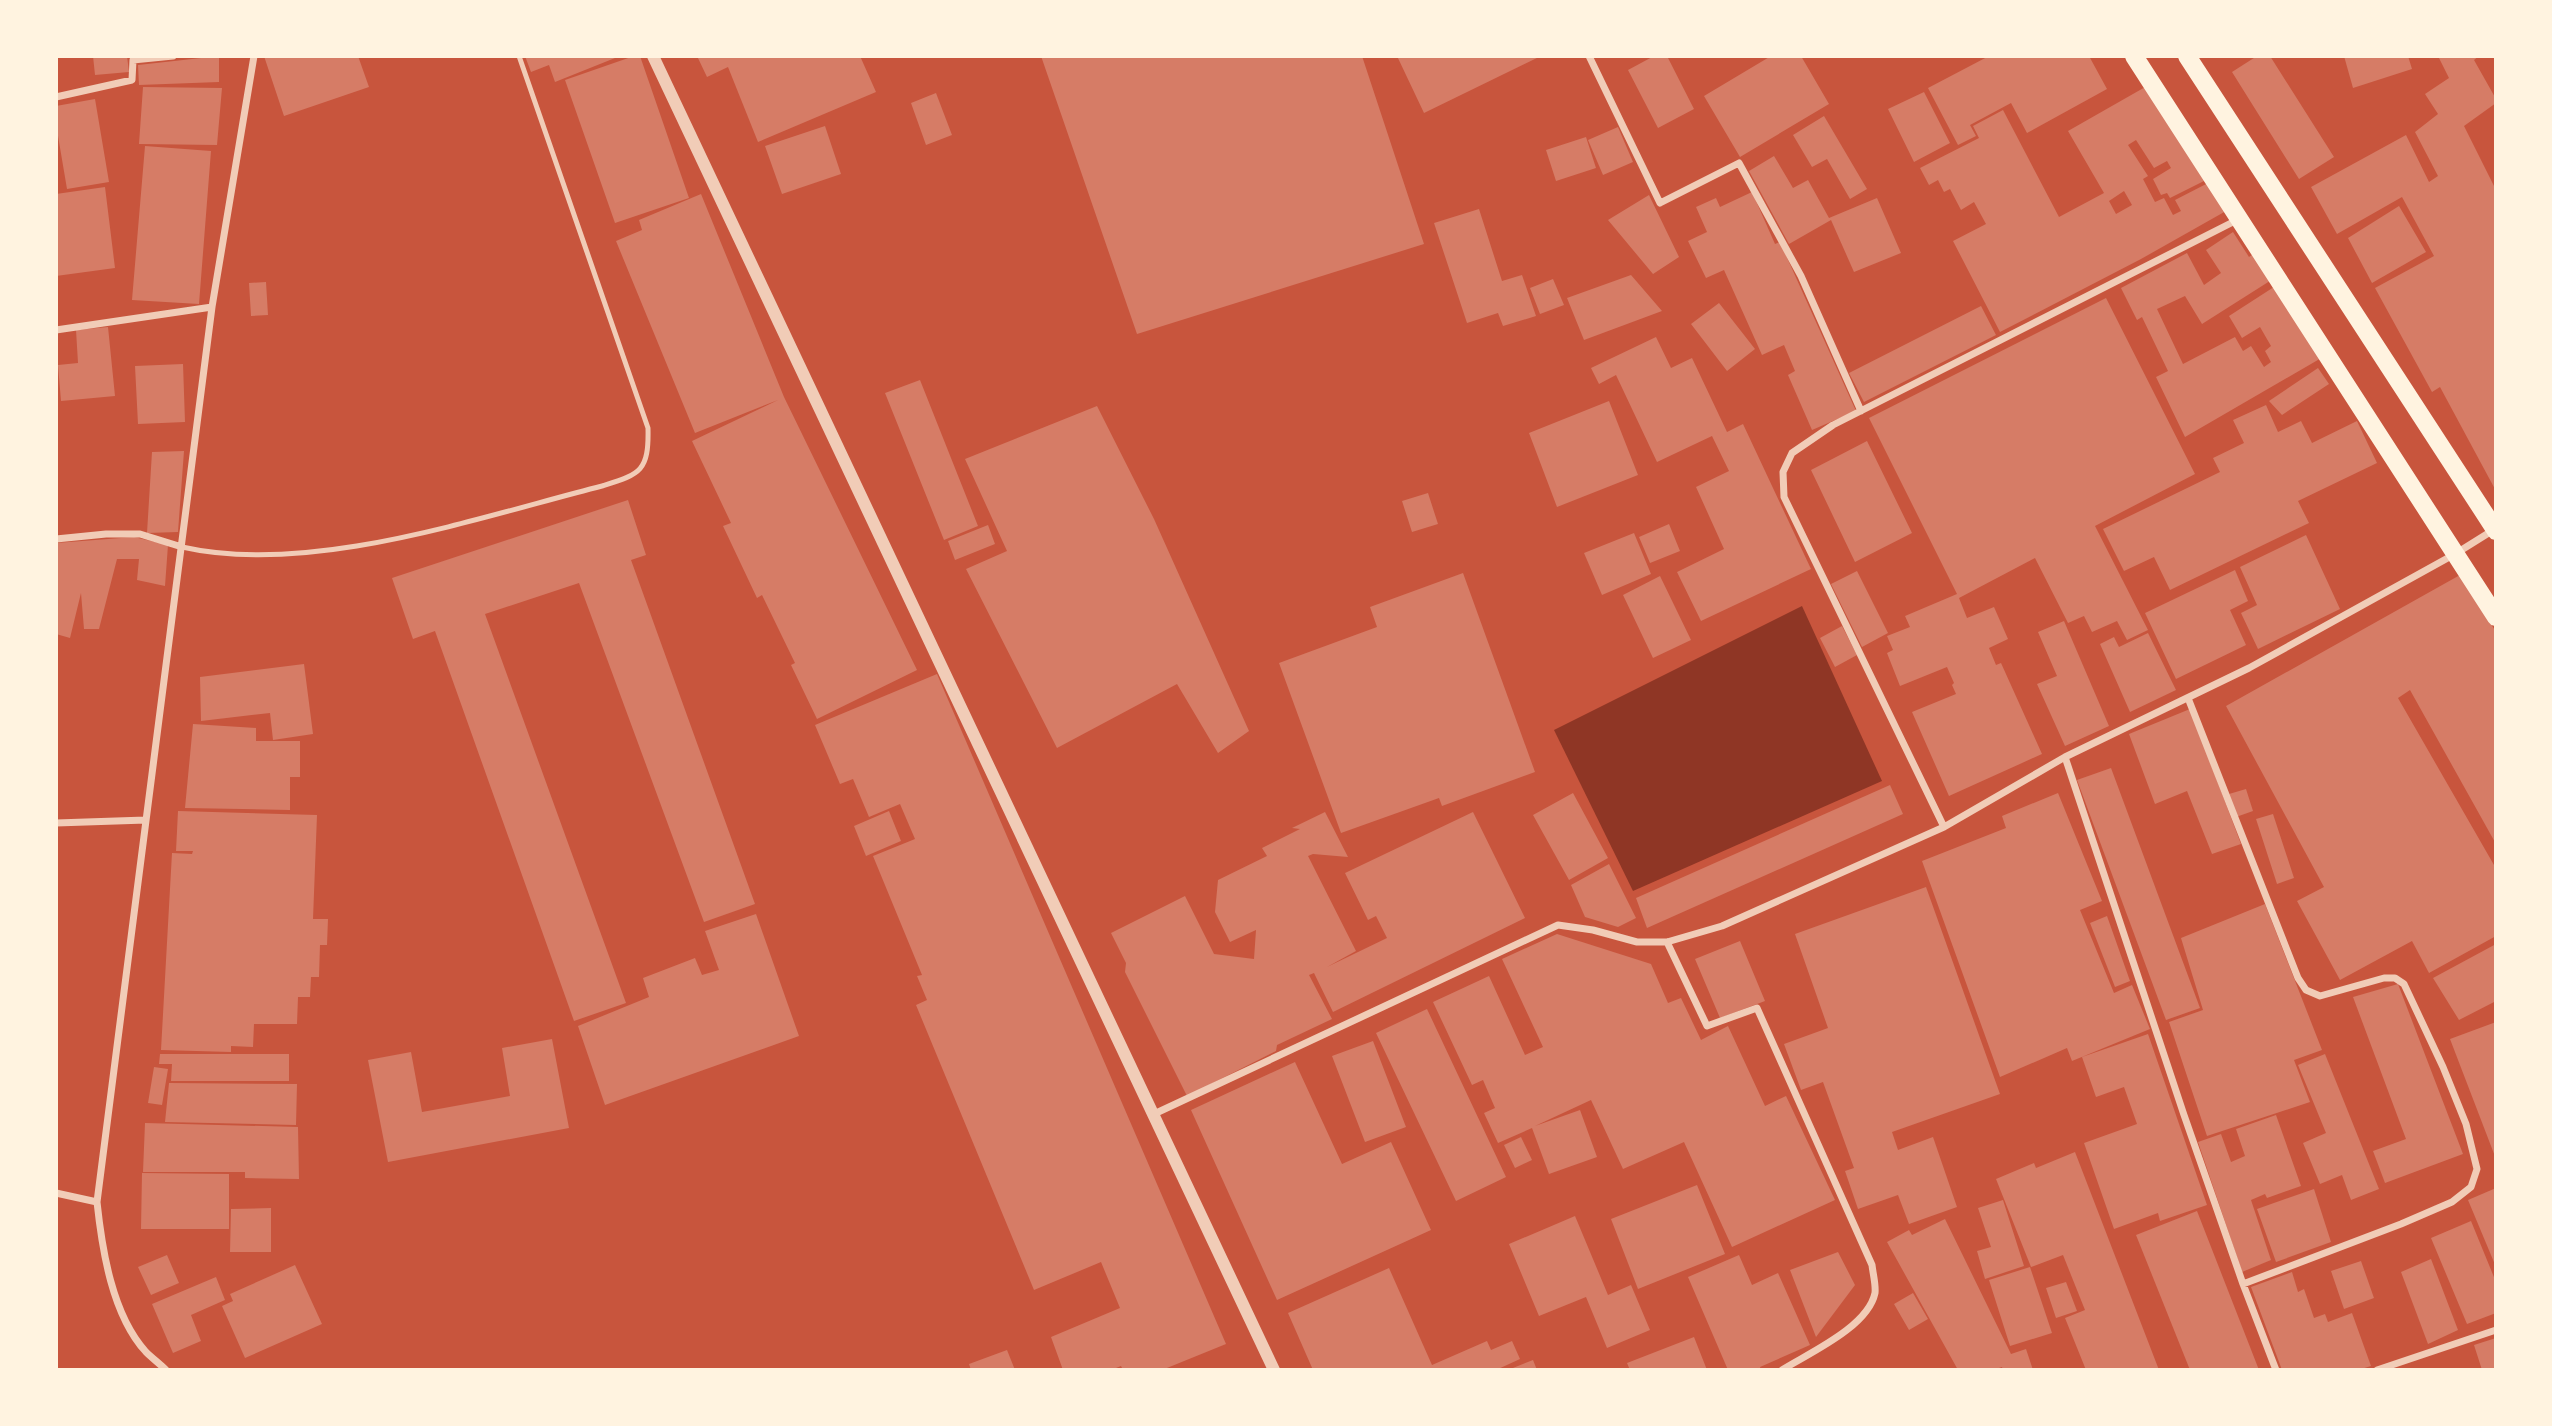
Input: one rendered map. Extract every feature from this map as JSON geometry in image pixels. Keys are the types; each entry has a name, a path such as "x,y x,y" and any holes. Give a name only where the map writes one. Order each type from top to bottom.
{"main road":[{"path":"2134,56 2496,617"},
{"path":"2187,56 2496,529"}],"street":[{"path":"56,97 132,80 133,60 173,56"},
{"path":"166,1370 144,1350 114,1291 103,1255 97,1202 212,307 254,56"},
{"path":"653,56 1274,1370"},
{"path":"1589,56 1660,204 1739,163 1801,276 1861,411"},
{"path":"1944,827 1784,497 1783,472 1792,453 1833,425 2239,219"},
{"path":"56,330 212,307"},
{"path":"1154,1114 1558,925 1593,930 1637,942 1667,942 1722,926 1944,827 2065,757 2249,668 2496,529"},
{"path":"56,539 140,534 182,547"},
{"path":"2188,698 2298,978 2306,990 2320,996 2384,978 2395,978 2404,984 2466,1124 2477,1169 2471,1186 2452,1202 2243,1284"},
{"path":"2065,757 2179,1102 2276,1370"},
{"path":"56,823 146,820"},
{"path":"1667,942 1707,1026 1756,1008 1872,1265 1875,1293 1864,1316 1840,1335 1782,1370"},
{"path":"56,1193 97,1202"},
{"path":"2377,1370 2496,1330"}],"lane":[{"path":"182,547 199,551 246,554 322,551 360,545 602,486 628,477 644,467 648,449 648,428 520,56"}],"shaded area":[{"path":"1802,606 1882,781 1633,891 1554,730"}],"building":[{"path":"93,56 127,56 129,72 95,75"},
{"path":"219,56 219,82 139,85 138,65"},
{"path":"264,56 358,56 369,87 284,116"},
{"path":"525,56 620,56 555,82 549,65 531,72"},
{"path":"640,56 689,198 615,223 565,80"},
{"path":"697,56 860,56 876,92 758,142 728,67 707,77"},
{"path":"1041,56 1362,56 1424,244 1137,334"},
{"path":"1397,56 1541,56 1424,113"},
{"path":"1654,56 1667,56 1694,109 1658,128 1628,70"},
{"path":"1771,56 1801,56 1829,104 1740,157 1704,96"},
{"path":"1989,56 2089,56 2107,89 2027,133 2011,103 1970,125 1976,136 1958,145 1928,88"},
{"path":"2257,56 2270,56 2334,157 2299,179 2232,72"},
{"path":"2344,56 2408,56 2412,69 2353,88"},
{"path":"2438,56 2479,56 2474,60 2496,99 2496,103 2464,126 2496,190 2496,491 2440,387 2432,392 2375,288 2434,256 2402,197 2337,234 2311,187 2406,135 2429,182 2438,176 2415,132 2438,114 2425,94 2449,78"},
{"path":"2147,86 2208,179 2170,198 2167,193 2161,195 2153,179 2171,168 2167,161 2154,168 2136,140 2128,145 2148,176 2143,179 2155,202 2164,198 2173,215 2181,211 2175,200 2210,182 2226,211 2141,259 2000,332 1953,241 1986,224 1974,202 1961,210 1950,189 1944,192 1938,180 1929,185 1920,168 1979,138 1973,126 2003,110 2059,217 2104,193 2068,131","holes":["2124,191 2132,205 2116,214 2109,201"]},
{"path":"143,87 222,88 217,145 139,144"},
{"path":"1924,92 1950,143 1914,162 1888,109"},
{"path":"936,93 952,135 926,145 911,103"},
{"path":"95,99 109,182 67,189 56,124 56,106"},
{"path":"1824,116 1867,189 1850,199 1827,159 1812,167 1793,135"},
{"path":"825,126 841,174 782,194 765,146"},
{"path":"1618,127 1633,162 1603,175 1588,140"},
{"path":"1586,137 1596,168 1556,181 1546,150"},
{"path":"145,146 211,151 199,304 132,300"},
{"path":"1774,156 1793,188 1808,180 1829,218 1877,198 1901,253 1854,272 1831,220 1789,244 1749,171"},
{"path":"105,187 115,268 56,276 56,194"},
{"path":"1752,192 1775,244 1780,242 1856,411 1812,430 1788,375 1795,371 1784,345 1762,355 1724,270 1706,278 1688,241 1707,232 1696,207 1716,198 1720,207"},
{"path":"701,194 784,397 917,670 817,719 791,665 795,663 762,595 757,598 723,526 731,523 692,441 778,400 695,433 616,241 642,230 639,220"},
{"path":"1649,195 1679,257 1653,274 1608,220"},
{"path":"2399,206 2426,252 2372,283 2348,238"},
{"path":"1479,209 1502,281 1522,275 1536,316 1503,326 1498,313 1467,323 1434,223"},
{"path":"2233,232 2249,257 2256,252 2273,279 2202,324 2185,296 2157,309 2183,364 2235,337 2243,351 2251,346 2264,367 2271,362 2265,351 2271,346 2260,327 2242,338 2229,316 2277,285 2323,357 2185,437 2156,377 2168,371 2142,317 2137,320 2121,288 2187,253 2204,285 2221,273 2206,250"},
{"path":"1631,275 1662,311 1584,340 1567,298"},
{"path":"1553,279 1564,305 1540,314 1530,288"},
{"path":"266,282 268,315 251,316 249,283"},
{"path":"2106,298 2195,474 2095,526 2148,630 2127,640 2117,621 2092,632 2084,616 2068,623 2035,558 1959,598 1967,618 1994,607 2008,639 1989,648 1996,665 2001,663 2042,754 1949,796 1912,712 1956,694 1952,685 1954,683 1947,667 1900,686 1887,653 1893,650 1887,636 1910,627 1905,616 1957,594 1869,418"},
{"path":"1719,303 1755,349 1727,371 1691,324"},
{"path":"1981,306 1996,335 1864,402 1849,373"},
{"path":"108,327 115,396 61,401 58,365 78,363 76,330"},
{"path":"1656,337 1671,368 1692,358 1727,432 1743,424 1811,569 1701,621 1677,572 1724,549 1696,487 1729,471 1712,436 1657,462 1616,375 1599,384 1591,368"},
{"path":"183,364 185,422 138,424 135,366"},
{"path":"2318,368 2329,384 2282,415 2269,401"},
{"path":"920,380 978,526 944,540 885,393"},
{"path":"1609,401 1638,475 1557,507 1529,433"},
{"path":"2266,405 2278,432 2301,421 2312,443 2357,421 2377,463 2298,501 2309,523 2170,590 2154,557 2124,571 2103,529 2220,472 2213,458 2244,443 2233,420"},
{"path":"1097,406 1154,519 1249,731 1218,753 1177,684 1057,748 966,569 1007,551 965,459"},
{"path":"1867,441 1912,533 1855,562 1811,470"},
{"path":"184,451 178,532 147,533 152,452"},
{"path":"1428,493 1438,524 1412,532 1402,501"},
{"path":"628,500 646,555 631,560 755,904 704,922 579,583 485,614 626,1003 574,1021 435,631 413,639 392,578"},
{"path":"1669,524 1680,551 1650,563 1639,537"},
{"path":"988,525 995,544 955,560 948,541"},
{"path":"1634,533 1651,574 1602,595 1584,553"},
{"path":"2306,535 2340,609 2258,649 2241,613 2257,605 2240,567"},
{"path":"134,537 168,545 165,586 137,580 139,559 117,559 99,629 84,629 81,593 70,638 56,634 56,543"},
{"path":"2235,570 2248,601 2230,610 2246,645 2176,679 2145,613"},
{"path":"1857,571 1888,633 1862,647 1831,584"},
{"path":"1463,573 1535,772 1442,806 1439,798 1341,833 1279,663 1377,627 1370,607"},
{"path":"2460,575 2496,632 2496,844 2410,690 2398,698 2494,865 2496,863 2496,936 2429,973 2412,941 2340,980 2297,901 2324,887 2226,706"},
{"path":"1660,576 1691,640 1653,658 1623,595"},
{"path":"2064,621 2109,726 2065,746 2037,684 2057,676 2038,632"},
{"path":"1842,626 1857,655 1835,667 1820,638"},
{"path":"2148,633 2176,690 2130,712 2100,644 2114,637 2119,647"},
{"path":"304,664 313,734 273,740 270,713 201,721 200,677"},
{"path":"937,674 1226,1344 1162,1370 1123,1370 1121,1366 1111,1370 1063,1370 1051,1337 1120,1308 1101,1262 1034,1290 916,1005 927,1000 917,976 922,975 873,856 915,839 900,804 869,817 853,779 840,784 815,725"},
{"path":"2190,709 2241,844 2212,854 2187,791 2155,804 2129,734"},
{"path":"193,724 256,728 256,741 300,741 300,777 290,777 290,810 185,808"},
{"path":"2111,768 2200,1008 2166,1020 2077,780"},
{"path":"1890,785 1903,814 1647,928 1636,898"},
{"path":"2246,789 2253,811 2236,817 2229,794"},
{"path":"1573,793 1608,858 1569,880 1533,815"},
{"path":"2058,793 2102,901 2080,910 2114,993 2132,985 2150,1029 2072,1061 2067,1048 2000,1077 1922,861 2006,828 2002,816"},
{"path":"178,811 317,815 313,919 328,919 327,945 320,945 319,977 311,977 310,997 298,997 297,1024 254,1024 253,1047 231,1046 231,1052 161,1050 172,853 192,854 193,851 176,851"},
{"path":"889,811 901,841 866,856 854,826"},
{"path":"1325,812 1348,857 1313,854 1308,856 1356,951 1327,967 1387,938 1376,916 1368,920 1345,873 1473,812 1525,918 1333,1012 1314,973 1309,975 1332,1019 1277,1045 1276,1051 1187,1096 1125,972 1126,963 1111,933 1185,896 1214,954 1254,959 1256,930 1230,942 1215,912 1218,880 1267,856 1262,848 1300,829 1292,828"},
{"path":"2273,814 2294,878 2277,884 2256,819"},
{"path":"1609,864 1636,918 1618,927 1585,917 1571,885"},
{"path":"1926,887 2000,1094 1892,1132 1898,1150 1933,1137 1957,1207 1909,1224 1898,1195 1858,1209 1845,1171 1854,1168 1823,1082 1801,1090 1784,1044 1828,1028 1795,934"},
{"path":"2265,904 2322,1050 2294,1060 2310,1102 2207,1136 2169,1022 2203,1010 2181,938"},
{"path":"756,914 799,1036 605,1105 578,1026 649,997 643,978 695,958 702,975 719,970 705,931"},
{"path":"2107,916 2130,981 2115,987 2090,923"},
{"path":"1557,934 1651,964 1668,1003 1681,998 1701,1040 1728,1026 1765,1106 1786,1096 1835,1200 1732,1247 1684,1142 1623,1169 1591,1100 1535,1126 1580,1110 1597,1157 1549,1174 1532,1128 1498,1143 1484,1113 1495,1108 1483,1080 1472,1085 1433,1002 1489,976 1525,1055 1543,1047 1502,959"},
{"path":"1740,941 1765,1001 1720,1018 1695,959"},
{"path":"2496,944 2496,1001 2459,1020 2433,978"},
{"path":"2398,984 2463,1154 2385,1183 2373,1151 2406,1139 2353,997"},
{"path":"1427,1009 1506,1177 1456,1201 1376,1033"},
{"path":"2496,1022 2496,1159 2450,1039"},
{"path":"2148,1034 2207,1205 2160,1221 2158,1213 2114,1229 2084,1143 2137,1124 2124,1087 2096,1097 2082,1057"},
{"path":"552,1039 569,1128 388,1162 368,1060 411,1052 422,1112 510,1096 502,1048"},
{"path":"1373,1041 1406,1127 1365,1142 1332,1056"},
{"path":"160,1054 289,1054 289,1081 171,1081 172,1064 159,1064"},
{"path":"2325,1054 2379,1189 2351,1200 2342,1175 2320,1184 2303,1143 2326,1133 2298,1065"},
{"path":"1295,1062 1342,1164 1391,1142 1431,1230 1277,1300 1191,1110"},
{"path":"154,1067 168,1069 162,1105 148,1103"},
{"path":"169,1083 297,1084 296,1125 165,1122"},
{"path":"2276,1115 2301,1186 2267,1198 2265,1194 2251,1200 2271,1260 2242,1272 2198,1142 2221,1134 2231,1162 2245,1156 2236,1129"},
{"path":"145,1123 298,1127 299,1179 245,1178 245,1172 143,1172"},
{"path":"1521,1137 1532,1160 1515,1168 1504,1145"},
{"path":"2075,1152 2159,1370 2086,1370 2065,1318 2085,1310 2063,1255 2031,1267 1996,1179 2034,1163 2036,1168"},
{"path":"142,1173 229,1174 229,1229 141,1229"},
{"path":"1697,1185 1725,1254 1638,1289 1611,1219"},
{"path":"2496,1188 2496,1267 2468,1200"},
{"path":"2314,1189 2331,1242 2276,1262 2257,1209"},
{"path":"2003,1200 2024,1266 1985,1279 1977,1251 1991,1247 1978,1208"},
{"path":"271,1208 271,1252 230,1252 231,1209"},
{"path":"2197,1211 2259,1370 2190,1370 2136,1235"},
{"path":"1575,1216 1608,1295 1631,1285 1650,1330 1607,1348 1586,1297 1539,1316 1509,1244"},
{"path":"1945,1219 2011,1354 2026,1349 2033,1370 2003,1370 2002,1367 1993,1370 1958,1370 1887,1242 1909,1230 1912,1235"},
{"path":"2471,1221 2496,1282 2496,1313 2467,1324 2431,1238"},
{"path":"1838,1252 1855,1285 1816,1337 1790,1270"},
{"path":"167,1255 179,1283 151,1295 138,1267"},
{"path":"1739,1255 1752,1285 1778,1273 1810,1345 1760,1367 1761,1370 1728,1370 1688,1277"},
{"path":"2431,1259 2458,1330 2428,1344 2401,1272"},
{"path":"2361,1261 2374,1298 2344,1309 2331,1271"},
{"path":"295,1265 322,1324 245,1358 222,1306 233,1301 230,1294"},
{"path":"2030,1267 2052,1333 2010,1346 1989,1280"},
{"path":"1389,1268 1432,1365 1487,1341 1491,1350 1512,1341 1520,1359 1496,1370 1313,1370 1288,1313"},
{"path":"2292,1272 2298,1292 2304,1289 2314,1318 2325,1314 2328,1322 2352,1313 2371,1366 2358,1370 2282,1370 2251,1287"},
{"path":"216,1277 225,1300 191,1315 201,1341 173,1353 152,1304"},
{"path":"2066,1282 2077,1311 2056,1318 2046,1288"},
{"path":"1913,1293 1928,1319 1909,1330 1894,1304"},
{"path":"1694,1337 1707,1370 1630,1370 1627,1363"},
{"path":"2496,1338 2496,1370 2482,1370 2474,1345"},
{"path":"1007,1350 1015,1370 971,1370 969,1364"},
{"path":"1533,1360 1537,1370 1508,1370"}]}
